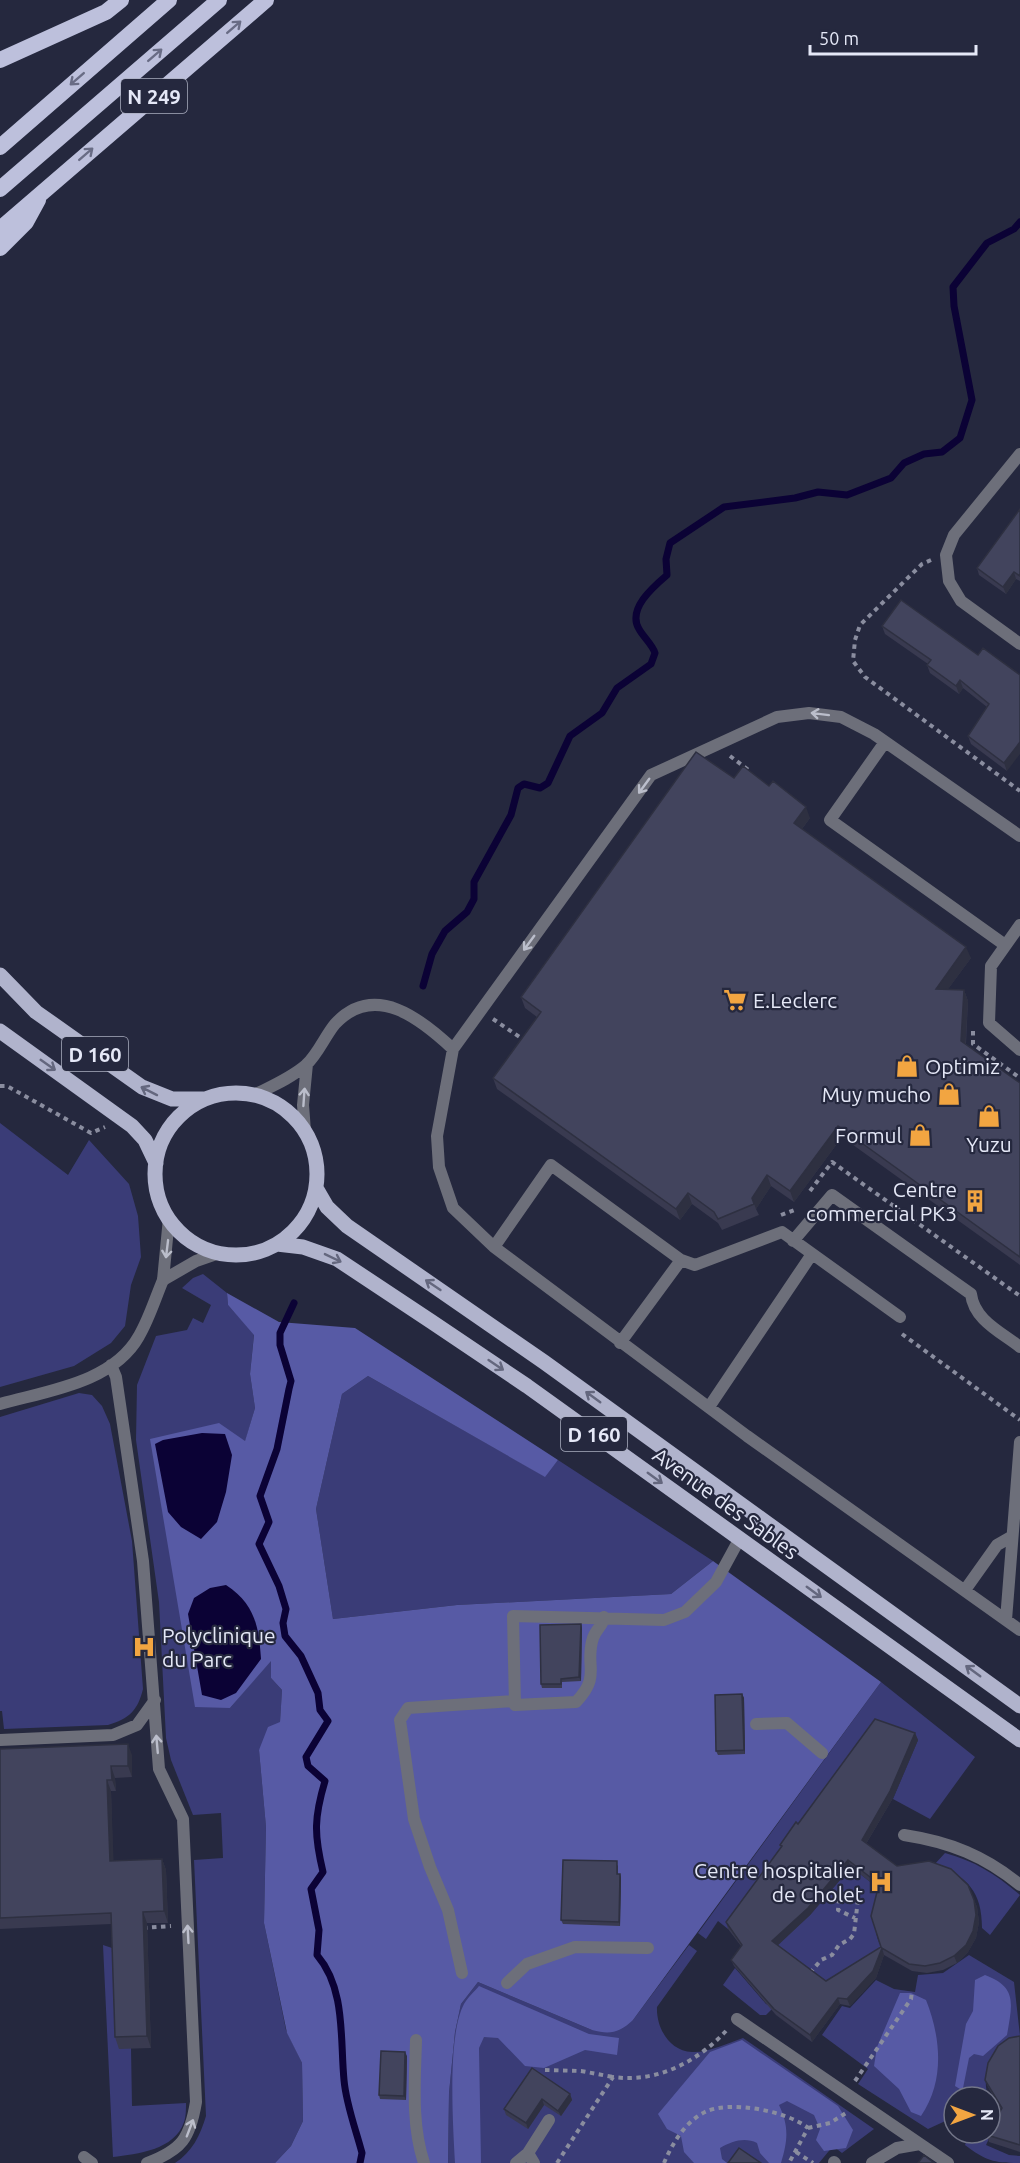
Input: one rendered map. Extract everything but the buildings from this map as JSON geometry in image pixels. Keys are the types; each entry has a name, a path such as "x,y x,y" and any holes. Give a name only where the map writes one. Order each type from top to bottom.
{"highway":[{"path":"0,60 106,12 121,0"},
{"name":"N 249","path":"0,147 169,0"},
{"name":"N 249","path":"0,189 219,0"},
{"name":"N 249","path":"0,229 266,0"},
{"name":"N 249","path":"0,248 26,222 42,192"}],"main road":[{"name":"D 160","path":"0,975 36,1012 142,1087 172,1099 206,1099"},
{"name":"D 160","path":"0,1031 132,1126 145,1140 156,1163"},
{"path":"222,1094 254,1095 284,1108 305,1131 314,1149 317,1169 316,1188 303,1220 291,1234 277,1244 258,1252 239,1255 219,1253 190,1240 169,1218 158,1192 156,1163 162,1143 172,1124 188,1109 206,1099 222,1094"},
{"name":"Avenue des Sables","path":"316,1188 327,1207 347,1226 544,1362 1020,1706"},
{"name":"Avenue des Sables","path":"277,1244 303,1247 337,1259 527,1386 1020,1740"}],"street":[{"path":"1020,454 954,535 946,555 950,581 961,602 1020,644"},
{"path":"1020,836 874,734 841,717 809,713 777,717 651,776 453,1049 437,1136 439,1167 453,1209 494,1247 620,1343 1020,1630"},
{"path":"885,742 830,820 1005,945"},
{"path":"1020,925 991,966 989,1025 1020,1050"},
{"path":"254,1095 307,1064 338,1022 351,1012 372,1006 394,1006 424,1023 453,1049"},
{"path":"305,1131 303,1105 307,1064"},
{"path":"494,1247 551,1165 681,1260 695,1264 782,1232 900,1317"},
{"path":"793,1240 832,1195 971,1294 973,1307 985,1321 1020,1347"},
{"path":"0,1404 94,1376 126,1353 138,1337 163,1280 169,1218"},
{"path":"163,1280 196,1261 219,1253"},
{"path":"709,1407 812,1254"},
{"path":"620,1343 681,1260"},
{"path":"111,1365 116,1377 143,1561 159,1768 183,1818 196,2102 192,2129 176,2151 147,2163"},
{"path":"1006,1620 1014,1545 1020,1443"},
{"path":"604,1617 603,1625 593,1638 590,1685 576,1702 515,1705 513,1616 604,1617 664,1620 685,1612 716,1582 740,1539"},
{"path":"965,1590 997,1545 1014,1545"},
{"path":"0,1740 113,1735 136,1725 155,1700"},
{"path":"462,1973 448,1910 430,1867 414,1819 399,1720 408,1708 515,1701"},
{"path":"756,1724 787,1723 822,1753"},
{"path":"904,1835 932,1839 995,1864 1020,1886"},
{"path":"507,1983 527,1964 575,1947 648,1948"},
{"path":"737,2019 948,2163"},
{"path":"416,2040 415,2102 419,2148 424,2163"},
{"path":"516,2163 531,2158 549,2120"},
{"path":"872,2163 897,2148 920,2144"}],"path":[{"path":"946,555 922,564 860,626 855,640 853,661 864,677 1020,791"},
{"path":"728,754 751,772"},
{"path":"489,1017 530,1044"},
{"path":"810,1974 821,1960 832,1955 839,1945 850,1940 854,1934 858,1899 854,1895 845,1894 839,1899 838,1910 855,1918"},
{"path":"134,1929 187,1925"},
{"path":"664,2163 682,2132 704,2113 726,2106 771,2111 808,2128 830,2123 846,2113 850,2097 911,1999 912,1992"},
{"path":"545,2070 581,2071 613,2077 645,2078 678,2067 704,2054 737,2019"},
{"path":"557,2163 613,2077"},
{"path":"789,2163 808,2128"},
{"path":"796,2152 813,2163"}],"shaded area":[{"path":"0,1123 68,1175 89,1140 129,1184 138,1216 141,1257 131,1285 125,1326 111,1343 74,1366 0,1387"},
{"path":"203,1274 227,1293 228,1305 254,1334 250,1374 255,1408 245,1442 230,1708 271,1660 271,1678 282,1690 280,1723 259,1750 266,1827 264,1923 286,2030 302,2063 303,2121 291,2146 275,2163 175,2163 195,2143 206,2116 194,1860 223,1858 221,1813 193,1815 171,1760 166,1738 159,1602 136,1440 137,1385 156,1336 187,1330 193,1318 203,1323 211,1305 182,1288 193,1278"},
{"path":"227,1293 279,1322 355,1328 558,1460 545,1477 368,1376 342,1394 316,1509 333,1619 457,1605 671,1594 713,1561 881,1682 628,2024 614,2032 592,2030 478,1982 461,2004 455,2032 449,2093 448,2163 275,2163 291,2146 303,2121 302,2063 287,2033 264,1923 266,1827 259,1750 268,1727 280,1722 282,1690 271,1678 271,1661 230,1708 195,1707 150,1439 219,1423 245,1441 255,1408 250,1374 254,1335 228,1305"},
{"path":"368,1376 544,1476 558,1460 713,1561 671,1594 457,1605 333,1619 316,1509 342,1394"},
{"path":"79,1393 92,1395 102,1406 110,1424 132,1541 143,1689 132,1713 108,1725 4,1729 2,1711 0,1711 0,1417"},
{"path":"202,1433 225,1434 232,1455 226,1492 217,1522 201,1539 181,1527 168,1512 155,1444 163,1440"},
{"path":"226,1585 243,1600 254,1617 261,1659 236,1693 221,1700 202,1695 188,1614 194,1598 210,1588"},
{"path":"881,1682 975,1757 930,1819 893,1799 918,1740 875,1725 728,1929 718,1921 706,1939 698,1933"},
{"path":"945,1853 985,1870 1020,1895 990,1935 982,1928 979,1905 971,1887 956,1874 934,1865"},
{"path":"851,1867 882,1891 876,1915 876,1930 885,1953 828,1987 766,1955 810,1915"},
{"path":"103,1945 115,1949 119,2048 131,2048 132,2106 186,2103 184,2122 179,2131 164,2145 144,2152 113,2157"},
{"path":"689,1945 697,1951 657,2007 662,2030 671,2043 684,2051 698,2052 743,2038 874,2129 842,2153 833,2146 819,2163 448,2163 449,2093 455,2032 461,2004 478,1982 592,2030 633,2020"},
{"path":"969,1955 1014,1982 1020,2036 993,2062 986,2077 986,2085 942,2085 942,2123 928,2129 858,2084 868,2069 822,2035 842,2006 850,2008 876,1980 894,1989 915,1992 918,1975 943,1973"},
{"path":"735,1968 766,2004 774,2007 766,2015 760,2015 723,1985"},
{"path":"985,1975 996,1980 1008,1991 1011,2006 1007,2035 983,2056 974,2054 969,2058 964,2085 955,2085 966,2024 973,2011 975,1980"},
{"path":"479,1986 589,2034 619,2038 617,2055 585,2050 544,2068 525,2066 498,2038 484,2037 479,2048 481,2163 455,2163 452,2081 455,2037 464,2004"},
{"path":"900,1993 911,1993 926,2000 935,2029 937,2074 929,2103 921,2116 911,2112 899,2089 874,2066 877,2047"},
{"path":"742,2040 838,2106 853,2130 846,2148 824,2151 816,2140 820,2129 814,2115 787,2101 779,2105 785,2120 786,2133 781,2163 769,2163 760,2153 757,2143 743,2140 720,2148 722,2159 727,2163 694,2163 684,2152 681,2136 667,2129 658,2114 710,2052"},
{"path":"965,2145 986,2145 1009,2155 1020,2156 1020,2163 991,2160"}],"waterway":[{"path":"423,986 432,954 445,931 467,912 474,899 474,882 511,815 518,788 524,784 540,788 548,783 570,736 602,713 617,688 651,664 655,653 639,629 636,614 643,599 667,575 666,559 670,543 724,507 795,498 818,492 847,495 891,478 904,463 924,454 942,452 960,438 972,400 954,306 953,287 987,243 1014,229 1020,222"},
{"path":"294,1303 280,1333 280,1345 291,1381 277,1449 260,1496 269,1522 259,1544 279,1586 286,1609 283,1623 285,1636 301,1656 318,1693 320,1710 328,1721 306,1757 308,1766 325,1781 316,1826 323,1872 311,1889 319,1930 317,1955 333,1983 340,2015 345,2089 362,2153 360,2163"}],"place":[{"name":"E.Leclerc","path":"735,1000"},
{"name":"Optimiz","path":"907,1066"},
{"name":"Muy mucho","path":"949,1094"},
{"name":"Yuzu","path":"989,1116"},
{"name":"Formul","path":"920,1135"},
{"name":"Centre commercial PK3","path":"975,1201"},
{"name":"Polyclinique du Parc","path":"144,1647"},
{"name":"Centre hospitalier de Cholet","path":"881,1882"}]}
